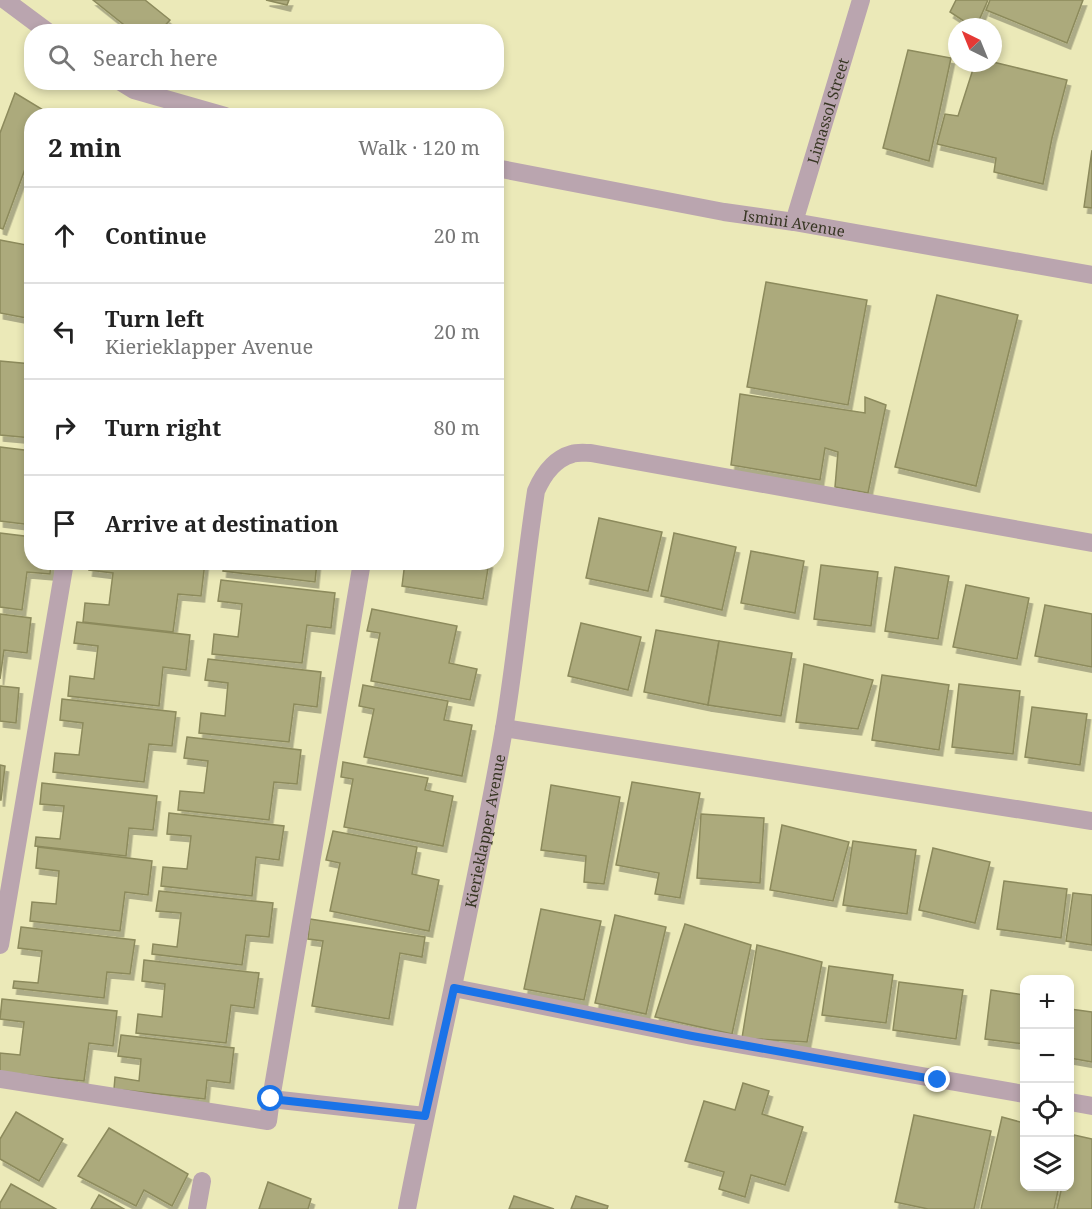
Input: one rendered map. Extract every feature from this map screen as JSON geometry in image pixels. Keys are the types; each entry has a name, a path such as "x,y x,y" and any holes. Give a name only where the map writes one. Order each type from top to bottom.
{"street":[{"path":"5,0 37,24"},
{"name":"Limassol Street","path":"794,222 861,0"},
{"path":"134,90 197,108"},
{"name":"Ismini Avenue","path":"504,170 724,213 794,222 1092,275"},
{"name":"Kierieklapper Avenue","path":"407,1209 454,988 504,728 536,491 546,472 560,459 572,454 591,453 1092,543"},
{"path":"0,945 64,570"},
{"path":"0,1079 268,1121 361,570"},
{"path":"504,728 1092,821"},
{"path":"454,988 692,1036 1020,1093"},
{"path":"271,1099 425,1116"},
{"path":"1074,1103 1092,1106"},
{"path":"197,1209 202,1181"}],"building":[{"path":"93,0 145,0 170,20 166,24 123,24"},
{"path":"266,0 289,0 287,5"},
{"path":"956,0 988,0 980,18 959,18 950,12"},
{"path":"990,0 1083,0 1067,43 986,10"},
{"path":"908,50 948,57 948,72 929,161 883,148"},
{"path":"1002,64 1067,80 1043,184 994,172 996,158 937,144 945,114 958,116 972,72 1002,72"},
{"path":"15,93 40,108 24,108 24,172 3,229 0,228 0,133"},
{"path":"1092,150 1092,208 1084,207"},
{"path":"0,240 24,244 24,318 0,313"},
{"path":"766,282 867,300 848,405 747,387"},
{"path":"937,295 1018,315 976,486 895,467"},
{"path":"0,361 24,363 24,437 0,435"},
{"path":"740,394 865,413 865,397 886,405 868,493 835,487 838,452 825,448 820,480 731,465"},
{"path":"0,447 24,450 24,524 0,521"},
{"path":"599,518 662,532 648,591 586,578"},
{"path":"0,533 24,536 24,570 50,570 50,574 27,572 22,610 0,607"},
{"path":"674,533 736,547 722,610 661,596"},
{"path":"751,551 804,561 795,613 741,603"},
{"path":"821,565 878,572 871,626 814,619"},
{"path":"895,567 949,576 938,639 885,631"},
{"path":"89,570 204,570 201,596 178,594 173,632 83,622 85,603 109,605 113,573"},
{"path":"223,570 316,570 315,582"},
{"path":"404,570 488,570 483,599 402,586"},
{"path":"221,580 335,593 331,628 307,625 302,663 212,654 214,634 238,637 242,604 218,601"},
{"path":"966,585 1029,598 1017,659 953,647"},
{"path":"1045,605 1092,614 1092,667 1035,656"},
{"path":"372,609 457,626 449,663 477,669 470,700 371,681 380,633 367,631"},
{"path":"0,614 31,618 27,653 4,650 0,679"},
{"path":"77,622 190,635 186,670 163,667 159,706 68,696 70,676 94,679 98,646 74,643"},
{"path":"581,623 641,637 628,690 568,676"},
{"path":"656,630 719,641 708,705 644,692"},
{"path":"719,641 792,653 781,716 708,705"},
{"path":"208,659 321,672 317,707 294,704 289,742 199,733 201,713 225,716 228,683 205,680"},
{"path":"804,664 873,680 858,729 796,722"},
{"path":"882,675 949,685 939,750 872,740"},
{"path":"959,684 1020,691 1013,754 952,747"},
{"path":"363,685 448,701 444,720 472,725 462,776 364,757 374,709 359,706"},
{"path":"0,686 19,688 16,723 0,721"},
{"path":"62,699 176,712 172,746 149,744 144,782 53,772 55,753 79,755 83,723 60,720"},
{"path":"1032,707 1087,714 1080,765 1025,757"},
{"path":"187,737 301,750 297,784 274,782 269,820 178,810 180,791 204,793 208,761 184,758"},
{"path":"343,762 428,778 425,790 453,796 443,846 344,827 353,779 341,777"},
{"path":"0,765 5,766 1,800 0,800"},
{"path":"632,782 700,793 680,898 655,894 659,873 616,865"},
{"path":"42,783 157,796 153,830 129,828 126,856 35,846 36,837 60,839 64,806 40,804"},
{"path":"551,785 620,797 604,884 584,882 586,856 541,850"},
{"path":"169,813 284,826 279,860 256,857 252,896 161,886 163,867 187,869 191,836 167,834"},
{"path":"701,814 764,818 760,883 697,878"},
{"path":"782,825 849,842 833,901 770,890"},
{"path":"333,831 417,847 412,874 439,880 429,931 330,911 340,863 326,860"},
{"path":"853,841 916,850 907,914 843,905"},
{"path":"38,847 152,861 148,895 125,892 120,931 30,921 32,902 56,904 59,871 36,868"},
{"path":"933,848 990,862 975,923 919,910"},
{"path":"1004,881 1067,889 1061,938 997,929"},
{"path":"159,891 273,903 269,937 246,935 242,965 152,954 153,944 177,947 181,913 156,911"},
{"path":"1073,893 1092,895 1092,945 1066,941"},
{"path":"541,909 601,921 584,1000 524,989"},
{"path":"615,915 666,927 646,1014 595,1003"},
{"path":"310,919 425,937 422,957 400,953 389,1019 312,1006 323,941 308,939"},
{"path":"685,924 751,945 732,1034 655,1017"},
{"path":"21,927 135,940 130,974 107,972 104,998 13,988 14,981 38,983 42,951 18,948"},
{"path":"757,945 822,962 807,1042 742,1038"},
{"path":"144,960 259,973 254,1008 231,1005 226,1043 136,1033 138,1014 162,1017 165,984 142,981"},
{"path":"829,966 893,975 886,1023 822,1015"},
{"path":"899,982 963,990 956,1039 893,1030"},
{"path":"991,990 1020,994 1020,1043 985,1039"},
{"path":"2,999 117,1011 113,1046 89,1043 84,1081 0,1072 0,1053 20,1055 24,1022 0,1019"},
{"path":"1074,1010 1092,1012 1092,1062 1074,1059"},
{"path":"121,1035 234,1048 230,1083 207,1080 205,1099 114,1089 115,1077 139,1081 141,1059 118,1056"},
{"path":"743,1083 769,1091 762,1114 803,1127 785,1185 751,1175 745,1197 719,1189 724,1172 685,1161 704,1101 735,1110"},
{"path":"16,1112 63,1139 39,1181 0,1159 0,1139"},
{"path":"914,1115 991,1131 974,1209 928,1209 895,1202"},
{"path":"1002,1117 1020,1122 1020,1191 1058,1191 1054,1209 981,1209"},
{"path":"109,1128 188,1174 172,1206 144,1190 136,1206 78,1176"},
{"path":"1074,1135 1092,1139 1092,1209 1057,1209 1061,1191 1074,1191"},
{"path":"268,1182 311,1199 308,1209 259,1209"},
{"path":"11,1184 56,1209 0,1209 0,1203"},
{"path":"99,1195 124,1209 91,1209"},
{"path":"514,1196 554,1209 509,1209"},
{"path":"576,1196 608,1206 607,1209 571,1209"}],"route":[{"path":"271,1099 425,1116 454,988 692,1036 938,1080"}]}
